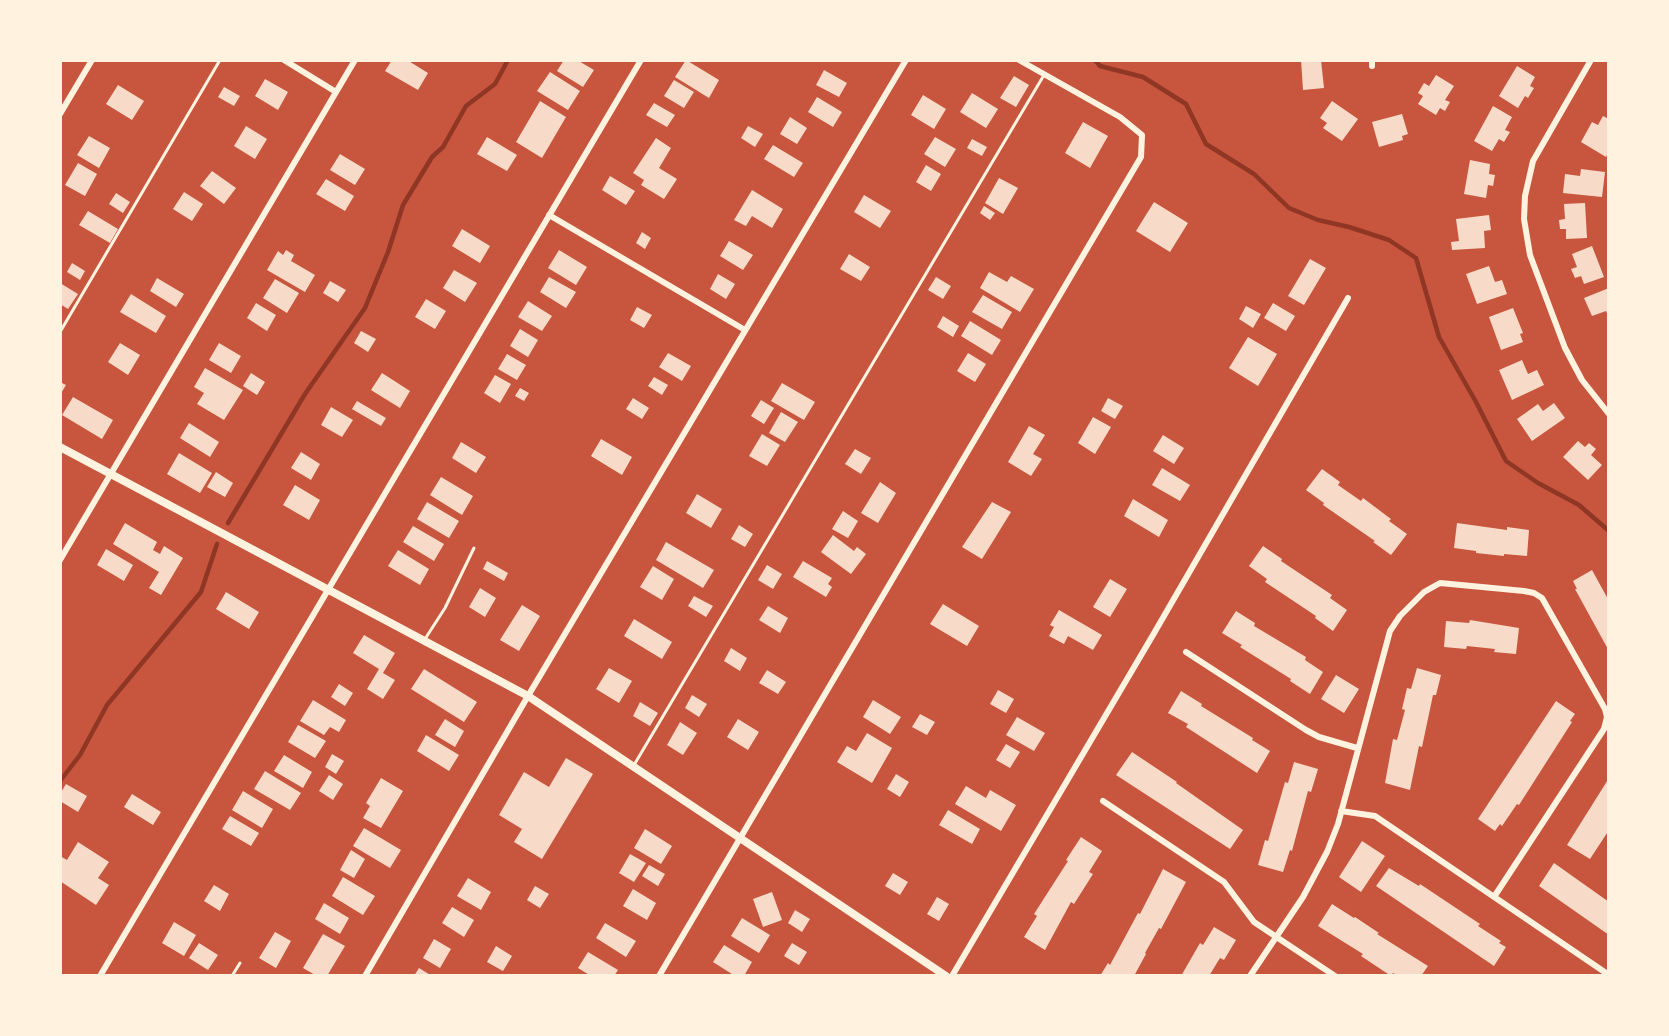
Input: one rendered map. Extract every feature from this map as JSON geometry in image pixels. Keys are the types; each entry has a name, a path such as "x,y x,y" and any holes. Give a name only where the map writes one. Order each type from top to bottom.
{"street":[{"path":"60,114 92,60"},
{"path":"284,60 336,92"},
{"path":"60,560 355,60"},
{"path":"100,976 641,60"},
{"path":"365,976 528,696 906,60"},
{"path":"659,976 1141,157 1142,135 1120,117 1019,60"},
{"path":"1591,60 1533,161 1525,196 1524,219 1530,255 1568,355 1590,392 1609,414"},
{"path":"549,215 745,330"},
{"path":"952,976 1153,636 1348,298"},
{"path":"60,447 528,696 946,976"},
{"path":"1250,976 1303,897 1333,837 1390,631 1400,616 1424,592 1440,583 1524,591 1542,598 1605,709 1607,723 1494,897"},
{"path":"1186,652 1306,730 1319,737 1357,748"},
{"path":"1103,801 1224,882 1254,922 1335,976"},
{"path":"1341,811 1375,816 1609,975"}],"lane":[{"path":"60,332 220,60"},
{"path":"633,766 1044,75"},
{"path":"424,641 445,608 474,548"},
{"path":"232,976 240,963"}],"building":[{"path":"392,60 407,60 428,73 418,90 385,71"},
{"path":"564,60 577,60 594,70 583,87 557,71"},
{"path":"686,60 719,80 709,98 675,77"},
{"path":"1301,60 1321,60 1324,88 1303,90"},
{"path":"1517,66 1535,77 1530,86 1534,88 1528,98 1525,96 1518,108 1499,96"},
{"path":"824,70 847,83 839,97 816,85"},
{"path":"550,72 580,91 568,110 537,91"},
{"path":"1436,75 1454,86 1445,100 1450,102 1445,111 1440,108 1436,115 1418,104 1423,96 1418,93 1424,83 1429,86"},
{"path":"1014,76 1029,85 1016,107 1000,98"},
{"path":"265,79 288,92 278,110 255,96"},
{"path":"674,80 694,92 684,108 664,96"},
{"path":"118,85 144,101 132,120 106,104"},
{"path":"224,87 240,96 234,106 218,97"},
{"path":"972,93 998,109 986,128 960,112"},
{"path":"923,95 946,109 934,129 911,115"},
{"path":"817,97 842,112 833,127 808,112"},
{"path":"540,101 566,117 542,158 516,142"},
{"path":"1332,101 1358,119 1342,141 1323,128 1327,123 1320,118"},
{"path":"654,103 675,115 667,127 646,115"},
{"path":"1493,106 1512,117 1505,130 1510,132 1504,142 1499,139 1492,151 1474,141"},
{"path":"1402,114 1408,134 1402,136 1403,140 1379,147 1372,122"},
{"path":"1603,116 1609,119 1609,151 1606,157 1581,142 1592,122 1598,125"},
{"path":"790,117 807,128 797,144 780,134"},
{"path":"1083,122 1108,136 1090,168 1065,153"},
{"path":"246,126 267,139 255,159 234,146"},
{"path":"748,126 763,134 755,147 741,138"},
{"path":"89,136 110,148 99,168 77,155"},
{"path":"487,137 517,155 507,171 477,154"},
{"path":"935,137 956,149 945,167 924,154"},
{"path":"656,138 671,148 659,168 677,179 664,199 641,185 644,180 633,173"},
{"path":"972,139 987,147 982,156 967,148"},
{"path":"773,145 803,163 794,177 764,159"},
{"path":"340,154 365,169 355,185 330,170"},
{"path":"1470,160 1490,164 1489,174 1495,175 1493,186 1488,185 1486,198 1464,194"},
{"path":"78,163 97,174 85,196 65,185"},
{"path":"926,165 941,174 931,191 916,182"},
{"path":"1581,169 1605,172 1602,197 1563,193 1565,174 1580,176"},
{"path":"212,171 236,188 224,204 200,186"},
{"path":"610,176 635,191 626,205 602,190"},
{"path":"999,178 1018,188 1003,214 985,203"},
{"path":"326,179 354,196 345,211 316,194"},
{"path":"752,190 783,209 772,228 752,216 746,226 734,220"},
{"path":"184,192 203,204 192,221 173,209"},
{"path":"116,193 130,202 123,213 109,204"},
{"path":"864,195 891,211 880,228 854,212"},
{"path":"1154,202 1188,223 1170,252 1136,231"},
{"path":"1585,203 1587,238 1566,239 1566,229 1560,229 1559,220 1565,219 1564,204"},
{"path":"984,206 995,213 990,220 980,213"},
{"path":"88,211 118,229 110,243 79,225"},
{"path":"1489,215 1491,230 1484,231 1485,248 1452,250 1451,242 1459,241 1456,219"},
{"path":"462,229 490,246 480,263 452,246"},
{"path":"642,232 651,238 645,249 636,243"},
{"path":"729,241 753,255 743,270 720,256"},
{"path":"1592,246 1604,277 1584,284 1581,276 1575,278 1571,269 1577,267 1572,254"},
{"path":"286,250 294,255 291,261 315,275 305,292 267,270 278,251 283,255"},
{"path":"559,250 587,267 576,285 548,268"},
{"path":"849,254 870,267 861,281 840,269"},
{"path":"1310,259 1326,268 1304,305 1288,296"},
{"path":"72,263 85,271 80,280 67,272"},
{"path":"1489,266 1495,282 1502,280 1507,294 1477,304 1466,274"},
{"path":"454,270 477,283 465,302 443,288"},
{"path":"989,272 1007,282 1011,276 1034,289 1020,312 980,288"},
{"path":"718,274 735,284 726,299 710,289"},
{"path":"549,277 576,292 566,308 540,292"},
{"path":"936,277 951,286 943,299 928,290"},
{"path":"157,278 184,294 176,307 150,291"},
{"path":"275,279 299,293 287,313 263,298"},
{"path":"330,281 346,290 338,302 323,293"},
{"path":"60,283 78,294 68,309 60,304"},
{"path":"1609,288 1609,318 1606,311 1592,316 1584,298"},
{"path":"131,294 166,316 156,333 120,312"},
{"path":"983,295 1012,312 1002,329 972,312"},
{"path":"426,299 446,311 435,329 415,317"},
{"path":"528,301 552,316 542,331 518,317"},
{"path":"256,303 276,315 267,331 247,318"},
{"path":"1273,303 1295,316 1286,331 1264,318"},
{"path":"1246,306 1261,314 1253,328 1239,319"},
{"path":"637,307 652,315 644,328 630,320"},
{"path":"1513,308 1523,333 1520,334 1523,342 1501,350 1489,317"},
{"path":"943,316 959,326 953,337 937,327"},
{"path":"970,321 1001,340 992,355 961,336"},
{"path":"520,329 538,340 528,357 510,346"},
{"path":"361,331 376,339 368,352 354,343"},
{"path":"1248,337 1277,354 1258,386 1229,368"},
{"path":"120,343 140,355 128,375 108,362"},
{"path":"219,343 241,356 231,373 209,360"},
{"path":"668,353 691,366 682,381 659,367"},
{"path":"968,353 986,364 975,382 957,371"},
{"path":"507,354 526,365 517,380 498,369"},
{"path":"1522,360 1528,374 1537,370 1544,385 1512,400 1499,370"},
{"path":"205,368 243,390 224,420 197,404 204,393 194,387"},
{"path":"251,373 265,382 257,395 243,386"},
{"path":"382,373 410,391 400,408 371,390"},
{"path":"495,375 511,384 500,403 484,393"},
{"path":"654,377 668,385 662,395 648,386"},
{"path":"60,382 66,385 60,395"},
{"path":"782,383 815,402 804,420 771,401"},
{"path":"520,388 529,393 524,401 515,396"},
{"path":"73,397 113,420 102,439 62,415"},
{"path":"633,398 649,408 642,419 626,409"},
{"path":"1108,398 1123,406 1115,419 1101,411"},
{"path":"761,400 774,408 764,424 751,416"},
{"path":"357,401 386,418 381,426 352,409"},
{"path":"1554,403 1565,418 1532,441 1517,419 1538,404 1543,411"},
{"path":"331,407 353,420 342,437 321,425"},
{"path":"781,412 798,422 785,442 769,433"},
{"path":"1093,417 1111,427 1095,454 1078,443"},
{"path":"189,423 219,442 210,457 180,438"},
{"path":"1029,426 1045,435 1033,454 1042,459 1031,476 1008,462"},
{"path":"762,434 780,445 767,466 749,456"},
{"path":"1163,435 1184,448 1174,464 1153,451"},
{"path":"601,439 632,457 622,475 591,456"},
{"path":"1578,441 1585,447 1589,443 1596,449 1591,455 1602,465 1588,480 1563,457"},
{"path":"461,442 486,457 476,473 452,458"},
{"path":"855,449 871,458 861,474 845,464"},
{"path":"301,452 320,464 311,480 291,468"},
{"path":"179,453 212,473 200,493 167,474"},
{"path":"1162,468 1190,485 1180,501 1152,485"},
{"path":"1322,469 1340,482 1338,485 1361,501 1363,498 1407,534 1391,555 1306,490"},
{"path":"216,472 233,483 225,497 207,487"},
{"path":"441,477 473,496 462,515 430,495"},
{"path":"880,482 896,493 878,523 861,513"},
{"path":"295,485 320,500 309,520 283,505"},
{"path":"697,494 722,509 711,528 686,513"},
{"path":"1133,499 1168,520 1159,537 1124,516"},
{"path":"427,502 459,521 449,538 417,519"},
{"path":"992,502 1011,512 982,559 962,547"},
{"path":"843,511 858,521 848,538 832,529"},
{"path":"125,523 157,542 153,550 160,554 164,546 183,558 161,595 149,588 159,572 113,544"},
{"path":"1457,523 1507,530 1507,527 1529,530 1527,556 1476,553 1476,551 1454,548"},
{"path":"739,525 753,534 745,547 731,539"},
{"path":"413,526 444,544 434,561 403,542"},
{"path":"833,535 854,551 857,547 866,554 851,574 821,552"},
{"path":"666,542 714,570 703,588 656,560"},
{"path":"1263,546 1282,559 1281,561 1332,595 1330,598 1347,610 1333,631 1315,618 1316,616 1265,582 1267,579 1249,566"},
{"path":"106,549 133,565 124,581 97,565"},
{"path":"398,550 429,569 420,585 388,566"},
{"path":"487,561 508,573 504,581 483,569"},
{"path":"803,561 832,578 828,584 832,587 826,597 793,577"},
{"path":"767,565 782,574 773,589 758,580"},
{"path":"653,566 674,579 662,600 640,587"},
{"path":"1592,570 1609,601 1609,651 1575,589 1577,589 1573,581"},
{"path":"1110,579 1127,589 1110,617 1093,607"},
{"path":"480,588 496,598 485,617 469,607"},
{"path":"226,592 259,612 249,629 216,609"},
{"path":"694,596 713,606 706,617 688,606"},
{"path":"943,604 979,626 967,646 930,624"},
{"path":"522,605 540,616 519,651 500,640"},
{"path":"768,606 788,618 780,633 759,620"},
{"path":"1059,610 1102,635 1093,650 1068,636 1064,644 1049,636 1054,627 1050,625"},
{"path":"1236,611 1255,623 1254,626 1306,657 1305,660 1323,672 1310,694 1222,633"},
{"path":"634,619 672,642 662,659 624,636"},
{"path":"1470,620 1519,628 1516,654 1467,646 1466,649 1444,647 1446,621 1469,623"},
{"path":"364,635 395,653 383,673 395,680 383,699 367,689 379,669 353,653"},
{"path":"731,648 747,658 740,671 724,661"},
{"path":"609,668 632,681 619,703 596,689"},
{"path":"1417,668 1441,675 1436,695 1433,695 1422,747 1419,746 1410,790 1385,783 1393,739 1397,740 1405,710 1402,709 1407,688 1411,689"},
{"path":"424,669 477,702 464,722 411,689"},
{"path":"767,670 786,682 778,694 759,683"},
{"path":"1336,675 1359,689 1344,713 1321,699"},
{"path":"339,684 353,693 345,706 331,697"},
{"path":"998,690 1014,699 1006,713 990,704"},
{"path":"1181,691 1270,751 1257,773 1186,727 1188,724 1168,713"},
{"path":"692,695 707,704 699,717 685,708"},
{"path":"313,700 346,720 339,732 330,727 324,735 300,721"},
{"path":"873,700 901,717 890,734 863,717"},
{"path":"1556,701 1575,714 1570,721 1572,722 1519,805 1517,804 1502,826 1500,824 1495,831 1478,819"},
{"path":"640,702 658,713 650,726 633,716"},
{"path":"920,714 935,722 927,735 912,727"},
{"path":"1017,717 1045,733 1034,751 1006,735"},
{"path":"445,719 464,731 455,747 435,735"},
{"path":"738,719 759,732 748,750 727,737"},
{"path":"680,722 697,733 683,755 667,745"},
{"path":"298,725 326,741 315,758 288,742"},
{"path":"867,733 892,748 872,783 837,762 847,746 856,751"},
{"path":"426,735 459,755 449,771 417,751"},
{"path":"1006,744 1020,752 1010,768 996,760"},
{"path":"1132,752 1243,830 1230,849 1116,775"},
{"path":"332,754 344,761 336,774 325,767"},
{"path":"284,755 312,772 303,788 274,771"},
{"path":"566,758 593,774 542,859 514,842 522,829 499,815 524,772 549,787"},
{"path":"1294,762 1318,769 1311,792 1308,791 1292,851 1290,850 1283,872 1258,865 1265,840 1268,841 1285,782 1288,783"},
{"path":"265,771 301,793 290,810 254,789"},
{"path":"896,774 909,782 900,797 887,789"},
{"path":"329,775 343,784 333,800 319,791"},
{"path":"381,778 403,791 381,828 363,818 370,806 366,803"},
{"path":"1609,778 1609,830 1590,859 1567,845"},
{"path":"66,784 87,796 78,812 60,801 60,794"},
{"path":"966,786 986,798 990,790 1016,805 1001,831 955,804"},
{"path":"243,791 273,809 262,828 232,810"},
{"path":"132,794 161,812 153,825 124,807"},
{"path":"948,810 980,829 972,844 939,825"},
{"path":"230,816 259,833 251,846 222,829"},
{"path":"364,828 401,850 390,868 353,846"},
{"path":"645,829 672,846 661,864 634,848"},
{"path":"1081,837 1102,851 1089,872 1093,874 1074,904 1071,902 1045,950 1024,937 1037,916 1034,914"},
{"path":"1362,841 1385,856 1361,892 1339,877"},
{"path":"78,842 109,862 98,878 109,885 96,905 60,881 60,856 67,860"},
{"path":"351,850 365,859 354,878 340,870"},
{"path":"630,854 646,863 634,882 619,873"},
{"path":"1554,863 1609,902 1609,935 1539,886"},
{"path":"649,865 665,874 658,886 642,876"},
{"path":"1389,868 1419,886 1420,884 1480,924 1478,926 1501,941 1499,943 1506,947 1494,966 1376,886"},
{"path":"1163,869 1186,882 1134,976 1100,976 1108,963 1110,965"},
{"path":"893,873 908,882 900,895 885,886"},
{"path":"343,877 375,896 363,915 332,896"},
{"path":"468,878 491,892 481,910 457,896"},
{"path":"214,885 229,894 220,911 204,901"},
{"path":"535,886 549,894 540,908 527,900"},
{"path":"633,889 656,903 647,920 623,906"},
{"path":"772,892 782,920 763,927 753,899"},
{"path":"937,897 949,904 939,921 927,914"},
{"path":"324,903 349,918 340,934 315,919"},
{"path":"1332,904 1428,966 1421,976 1398,976 1393,973 1391,976 1361,956 1363,954 1318,926"},
{"path":"452,907 474,920 464,937 442,923"},
{"path":"795,910 810,919 802,932 788,923"},
{"path":"742,918 770,935 759,953 731,936"},
{"path":"174,922 196,935 184,956 162,943"},
{"path":"605,923 636,941 626,957 596,938"},
{"path":"1214,927 1236,940 1224,960 1220,958 1209,976 1181,976 1200,943 1203,945"},
{"path":"275,932 291,941 276,968 259,958"},
{"path":"323,934 345,946 327,976 317,976 303,968"},
{"path":"434,939 451,949 440,968 423,958"},
{"path":"199,943 218,955 208,970 189,958"},
{"path":"792,943 807,952 799,965 784,956"},
{"path":"724,945 752,962 744,976 735,976 713,962"},
{"path":"496,946 512,956 503,971 487,962"},
{"path":"588,952 618,970 614,976 591,976 578,968"},
{"path":"419,968 432,976 414,976"}],"waterway":[{"path":"228,523 305,394 365,308 388,252 403,205 432,157 443,147 466,106 495,84 508,60"},
{"path":"1095,60 1100,66 1143,77 1186,104 1206,144 1254,174 1289,208 1318,220 1389,240 1416,258 1439,337 1506,461 1538,483 1579,505 1609,531"},
{"path":"60,781 80,755 107,705 201,592 217,544"}]}
